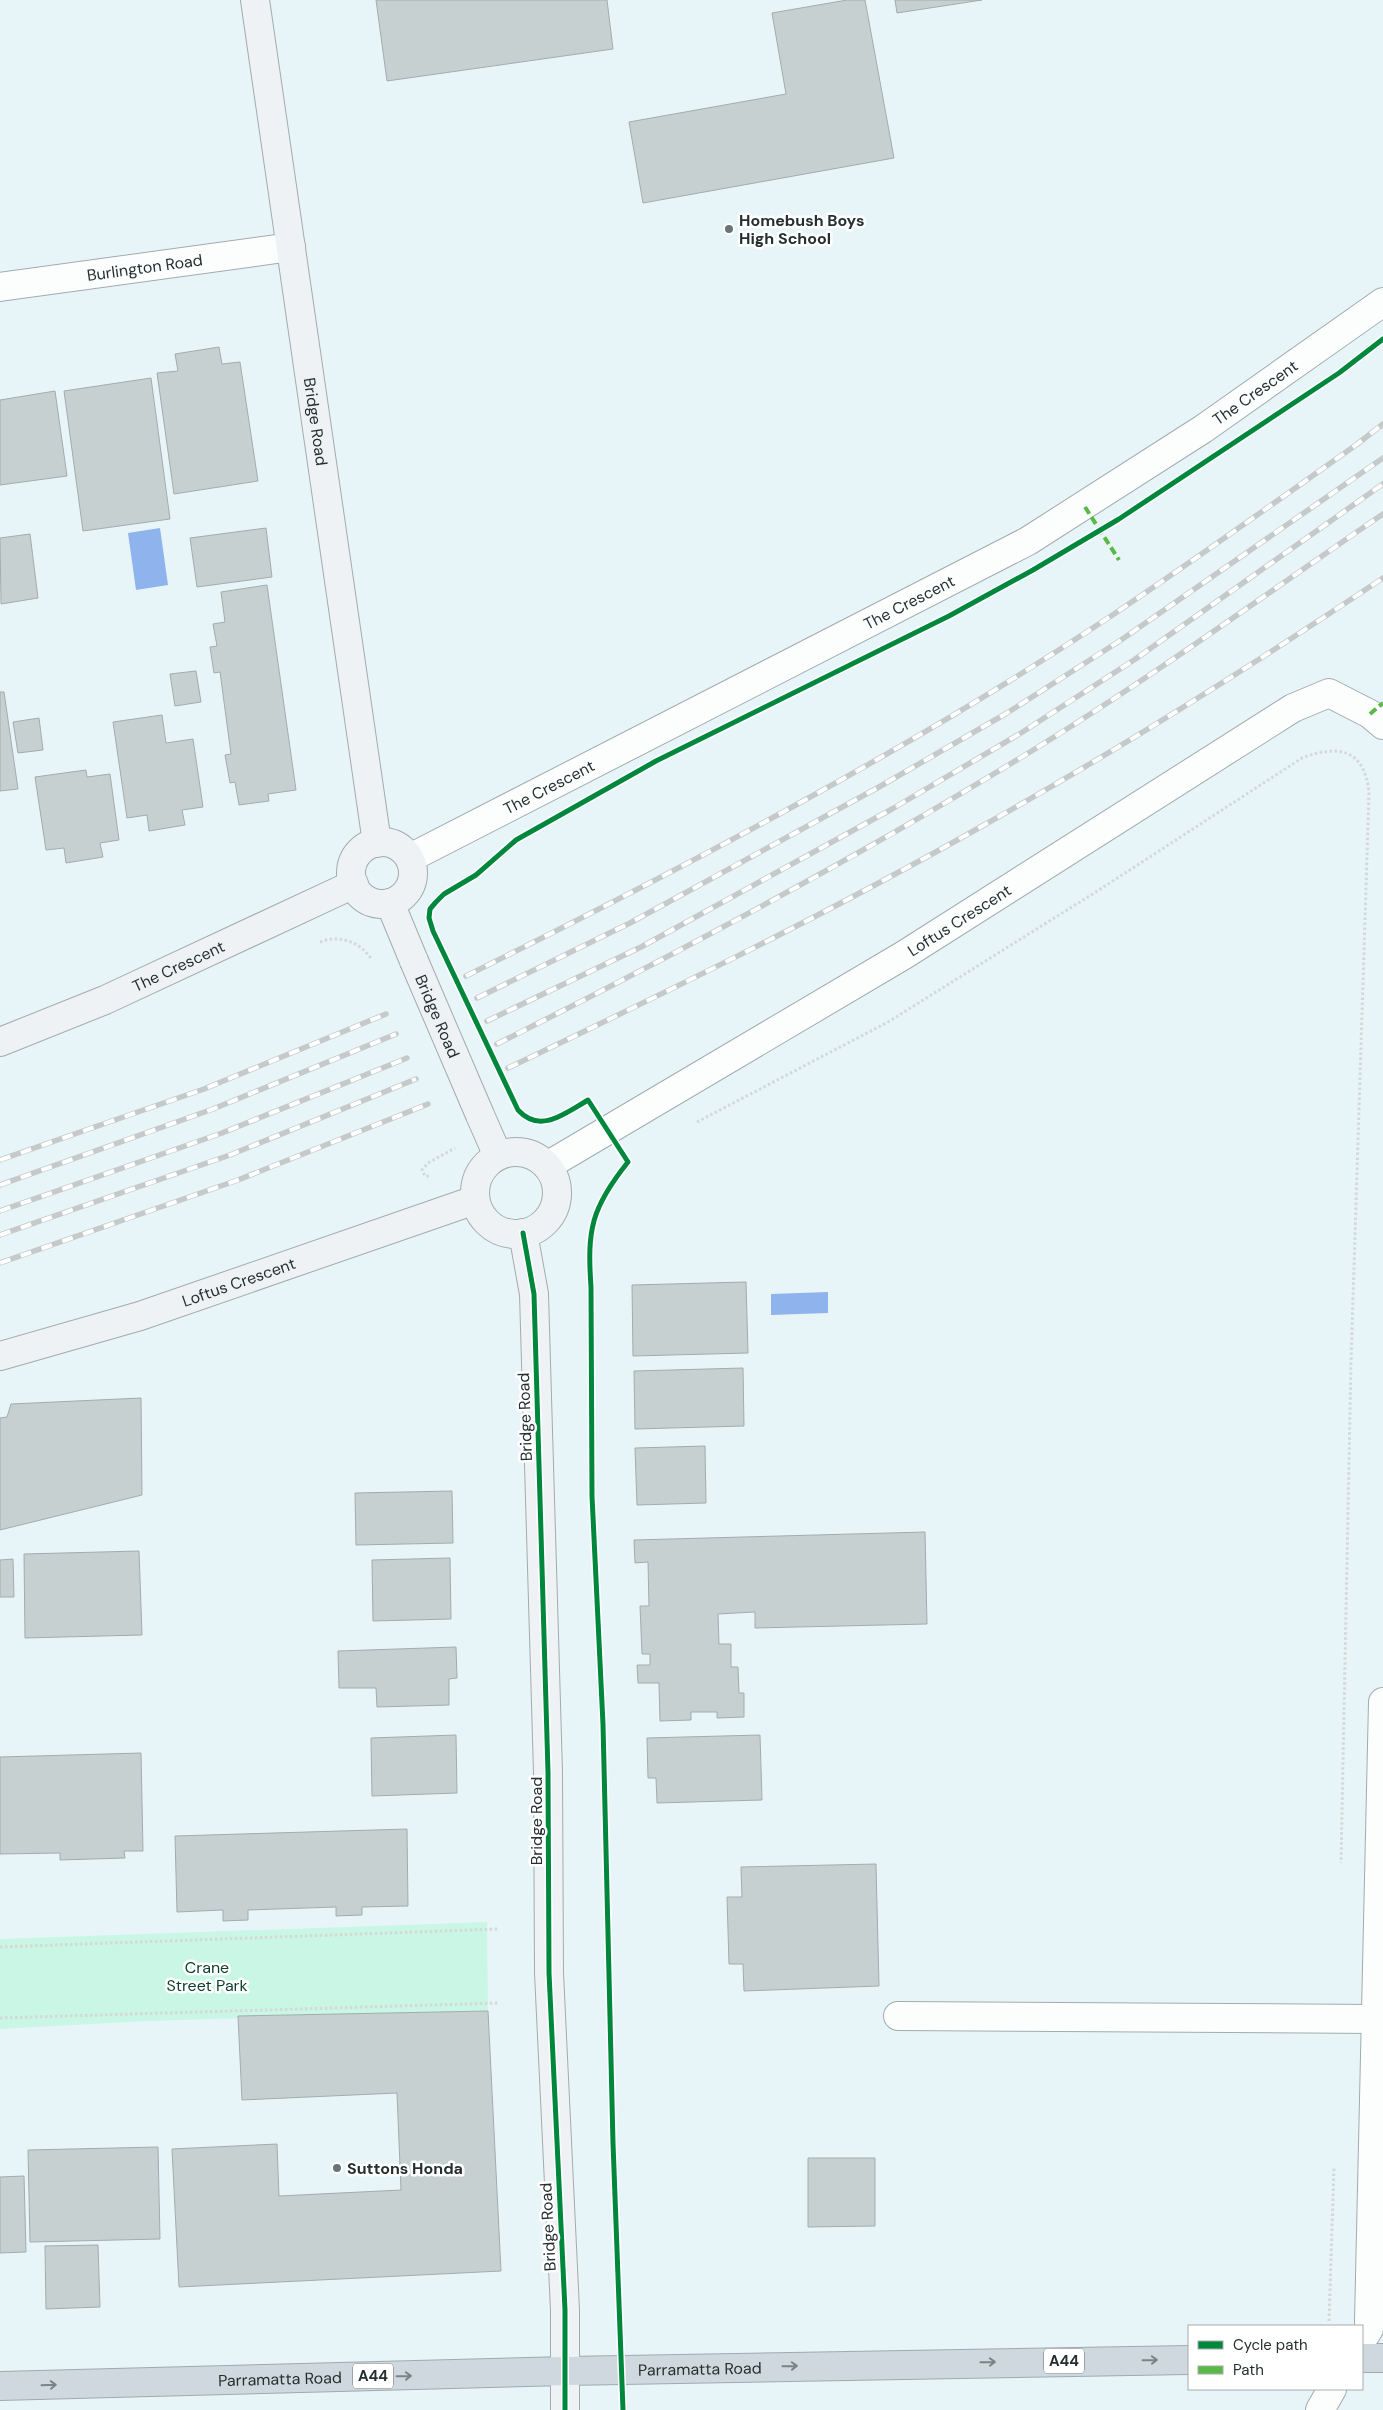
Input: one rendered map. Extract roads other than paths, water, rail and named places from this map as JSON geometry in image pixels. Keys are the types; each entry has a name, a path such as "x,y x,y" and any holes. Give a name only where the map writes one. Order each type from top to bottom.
{"highway":[{"path":"1363,2358 1383,2358"},
{"name":"Parramatta Road","path":"0,2386 566,2371 1188,2360"}],"street":[{"name":"Bridge Road","path":"255,0 377,843"},
{"name":"Burlington Road","path":"0,286 291,247"},
{"name":"The Crescent","path":"410,858 1028,542 1085,507 1203,429 1383,302"},
{"name":"Loftus Crescent","path":"547,1166 904,954 1293,708 1329,693 1376,720"},
{"path":"386,842 396,845 410,858 413,875 411,884 400,898 390,903 373,902 365,898 354,884 352,876 355,858 368,845 377,843 386,842"},
{"name":"The Crescent","path":"0,1042 105,1000 354,884"},
{"name":"Bridge Road","path":"390,903 498,1156"},
{"path":"511,1152 524,1153 537,1158 547,1166 554,1176 557,1188 553,1212 545,1222 523,1234 505,1232 488,1224 482,1217 475,1200 479,1174 498,1156 511,1152"},
{"name":"Loftus Crescent","path":"0,1356 140,1316 475,1200"},
{"name":"Bridge Road","path":"523,1234 534,1294 548,1772 549,1973 566,2371 565,2410"},
{"path":"1363,2338 1368,2329 1376,2019 1380,1964 1383,1702"},
{"path":"898,2016 1376,2019"},
{"path":"1320,2410 1331,2390"}],"water":[{"path":"160,528 168,585 136,590 128,533"},
{"path":"828,1292 828,1313 771,1315 771,1294"}],"railway":[{"path":"466,976 630,893 793,807 952,716 1031,668 1139,597 1356,445 1383,424"},
{"path":"477,998 630,923 879,787 1007,713 1121,640 1383,458"},
{"path":"487,1021 641,947 892,809 1021,733 1134,660 1383,484"},
{"path":"497,1044 766,904 965,791 1120,695 1383,514"},
{"path":"508,1068 748,951 926,858 1085,767 1186,706 1383,578"},
{"path":"0,1160 204,1089 386,1014"},
{"path":"0,1185 213,1109 396,1034"},
{"path":"0,1211 222,1133 407,1058"},
{"path":"0,1235 230,1155 416,1079"},
{"path":"0,1263 238,1180 428,1104"}],"place":[{"name":"Homebush Boys High School","path":"729,229"},
{"name":"Suttons Honda","path":"337,2168"}],"park label":[{"name":"Crane Street Park","path":"207,1976"}]}
